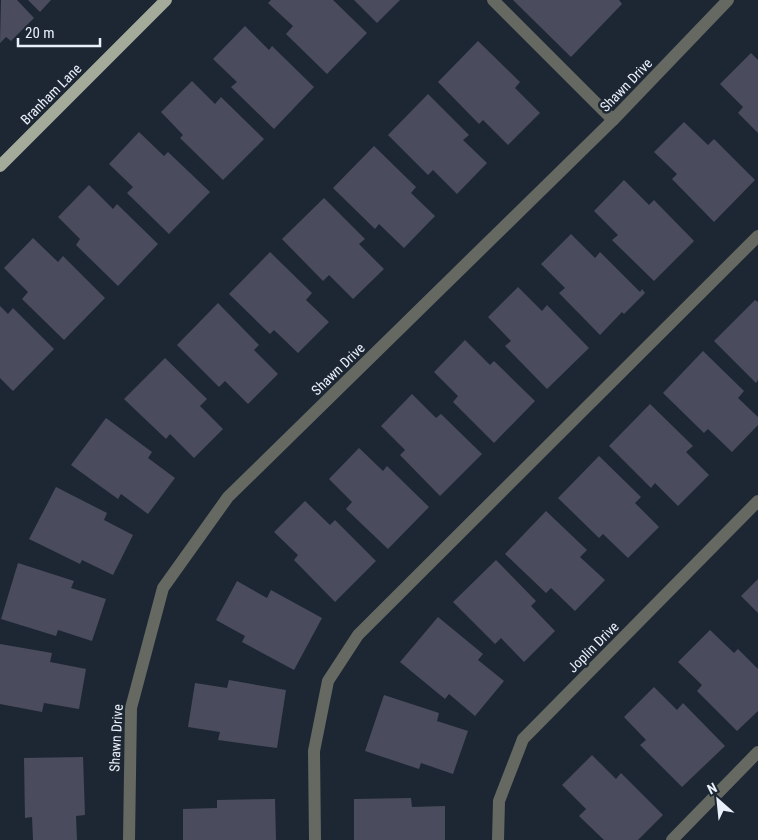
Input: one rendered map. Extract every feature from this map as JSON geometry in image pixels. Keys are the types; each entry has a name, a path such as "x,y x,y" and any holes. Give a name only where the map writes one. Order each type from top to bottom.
{"main road":[{"name":"Branham Lane","path":"0,166 166,0"}],"street":[{"path":"493,0 613,120"},
{"name":"Shawn Drive","path":"129,840 131,708 163,588 228,497 613,120 728,0"},
{"path":"315,840 314,751 328,681 358,635 758,236"},
{"name":"Joplin Drive","path":"498,840 499,801 523,740 758,501"},
{"path":"672,840 758,752"}],"building":[{"path":"1,0 17,0 34,18 11,41 6,37 0,43"},
{"path":"28,0 51,0 40,12"},
{"path":"271,0 333,0 367,33 327,74 286,34 293,26 268,3"},
{"path":"354,0 400,0 377,23"},
{"path":"513,0 619,0 622,4 571,57"},
{"path":"245,26 269,50 272,46 314,87 274,129 231,87 237,82 213,59"},
{"path":"478,41 520,82 515,88 540,113 508,145 483,120 479,124 438,82"},
{"path":"751,53 758,60 758,133 738,113 743,107 720,84"},
{"path":"192,81 215,104 221,97 264,139 223,180 180,138 183,135 161,112"},
{"path":"428,94 469,135 463,140 487,163 457,194 433,170 428,175 388,135"},
{"path":"684,122 708,145 714,139 755,180 714,222 672,179 677,174 654,152"},
{"path":"139,132 164,156 168,152 210,192 169,234 127,193 133,187 109,164"},
{"path":"374,146 416,187 411,193 435,216 404,248 379,224 375,229 333,188"},
{"path":"624,180 649,205 654,200 694,241 654,281 612,240 618,235 594,211"},
{"path":"89,185 113,209 117,204 158,244 118,286 76,245 80,239 58,217"},
{"path":"324,198 365,239 359,244 384,269 353,299 329,275 323,281 282,239"},
{"path":"571,234 595,258 600,252 640,292 642,289 645,293 624,314 622,312 600,335 559,293 565,288 541,264"},
{"path":"33,238 58,262 63,256 105,298 64,340 22,299 28,292 4,268"},
{"path":"270,252 312,293 306,300 329,322 298,353 274,330 270,334 229,294"},
{"path":"518,287 542,311 547,305 589,348 547,389 505,346 511,341 488,317"},
{"path":"755,300 758,302 758,380 756,383 714,341"},
{"path":"218,303 259,345 254,350 278,374 248,404 225,381 219,387 177,345"},
{"path":"0,306 8,314 13,308 54,349 13,391 0,378"},
{"path":"465,340 490,365 494,361 535,401 494,443 453,402 458,396 434,372"},
{"path":"703,351 744,391 738,398 758,417 758,425 732,452 708,429 704,433 663,393"},
{"path":"165,358 207,399 200,406 223,429 194,458 170,434 166,439 124,399"},
{"path":"412,394 436,418 441,414 482,454 440,496 400,455 405,450 381,426"},
{"path":"650,404 693,446 686,452 709,475 678,506 655,483 651,488 609,446"},
{"path":"106,418 152,452 148,458 175,478 148,514 121,494 118,499 71,465"},
{"path":"359,448 383,471 387,466 429,507 388,549 346,509 352,502 329,479"},
{"path":"599,456 641,497 635,503 659,527 628,558 603,534 599,538 558,498"},
{"path":"56,487 107,513 104,520 133,535 113,575 82,560 80,564 29,539"},
{"path":"305,501 330,525 335,520 376,561 335,602 294,560 298,555 274,532"},
{"path":"546,511 587,550 580,557 605,580 575,611 551,588 546,593 505,554"},
{"path":"496,560 536,601 531,606 555,631 524,662 501,638 495,644 453,602"},
{"path":"18,563 74,581 71,588 106,599 92,641 58,630 56,636 1,619"},
{"path":"758,579 758,613 741,596"},
{"path":"237,581 267,598 271,590 322,618 294,670 242,642 245,636 216,620"},
{"path":"438,617 483,654 478,660 504,681 475,716 449,694 445,699 400,662"},
{"path":"710,630 734,653 738,649 758,669 758,711 737,731 697,691 702,685 678,662"},
{"path":"0,644 52,653 50,662 86,669 79,709 44,703 42,712 0,704"},
{"path":"229,680 286,690 277,748 218,740 220,732 188,727 195,683 227,688"},
{"path":"654,687 677,710 683,703 725,746 682,787 640,745 646,740 624,717"},
{"path":"384,695 439,713 437,721 468,731 453,774 421,763 419,769 365,751"},
{"path":"592,755 616,779 621,773 663,815 638,840 604,840 579,816 586,809 562,785"},
{"path":"83,757 85,815 76,816 77,840 33,840 32,817 25,818 24,758"},
{"path":"411,798 412,807 445,806 445,840 354,840 354,799"},
{"path":"275,799 276,840 183,840 183,809 217,808 217,800"}]}
